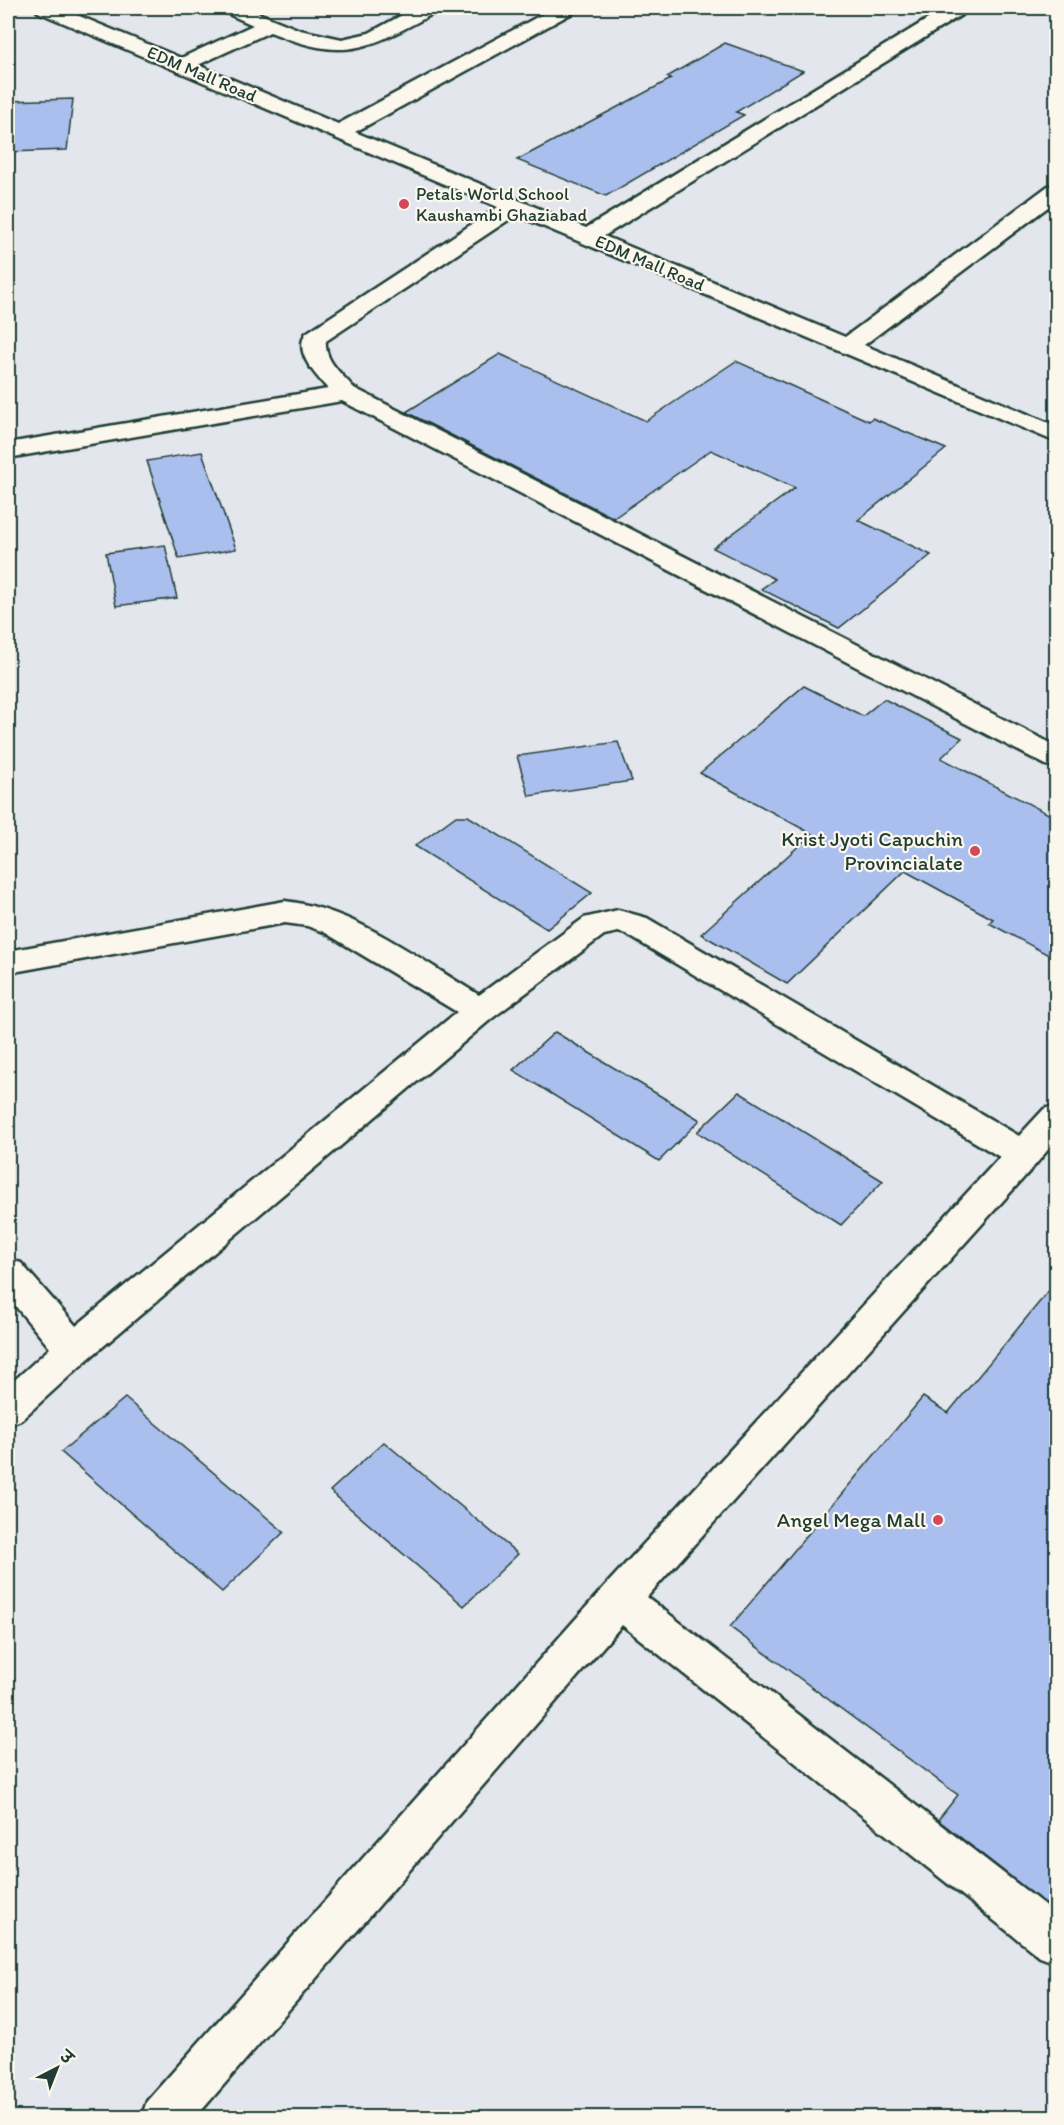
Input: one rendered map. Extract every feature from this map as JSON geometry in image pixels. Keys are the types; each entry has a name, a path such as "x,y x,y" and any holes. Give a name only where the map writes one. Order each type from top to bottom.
{"street":[{"name":"EDM Mall Road","path":"45,8 1056,435"},
{"path":"231,8 317,42 345,45 361,42 429,8"},
{"path":"339,132 567,8"},
{"path":"587,237 959,8"},
{"path":"182,65 271,24"},
{"path":"848,347 1056,191"},
{"path":"515,206 314,338 312,348 316,358 345,393 1056,758"},
{"path":"8,451 345,393"},
{"path":"8,962 285,912 311,915 335,924 480,1011"},
{"path":"8,1409 74,1349 480,1011 595,926 618,921 636,926 1024,1155"},
{"path":"164,2118 619,1599 1056,1118"},
{"path":"8,1273 74,1349"},
{"path":"619,1599 1056,1941"}],"building":[{"path":"725,43 803,71 736,112 744,115 606,196 517,160 671,79 667,77"},
{"path":"73,99 67,150 8,152 8,101"},
{"path":"500,354 646,421 736,361 869,421 872,418 946,449 858,520 931,555 839,628 761,589 775,579 713,548 795,488 711,450 614,518 406,412"},
{"path":"202,452 236,549 179,559 147,461"},
{"path":"165,545 177,598 116,606 106,553"},
{"path":"804,686 863,716 884,699 962,738 941,758 1056,818 1056,959 989,923 993,919 905,871 787,984 701,934 812,834 700,773"},
{"path":"618,742 632,781 529,796 517,756"},
{"path":"456,816 468,816 592,893 547,929 415,846"},
{"path":"555,1032 700,1120 659,1161 513,1070"},
{"path":"739,1092 883,1181 841,1225 697,1132"},
{"name":"Angel Mega Mall","path":"1056,1282 1056,1912 938,1820 958,1795 730,1627 923,1397 948,1413"},
{"path":"125,1398 284,1532 222,1592 61,1452"},
{"path":"384,1442 518,1554 464,1606 330,1491"}],"place":[{"name":"Petals World School Kaushambi Ghaziabad","path":"404,204"},
{"name":"Krist Jyoti Capuchin Provincialate","path":"975,851"},
{"name":"Angel Mega Mall","path":"938,1520"}]}
